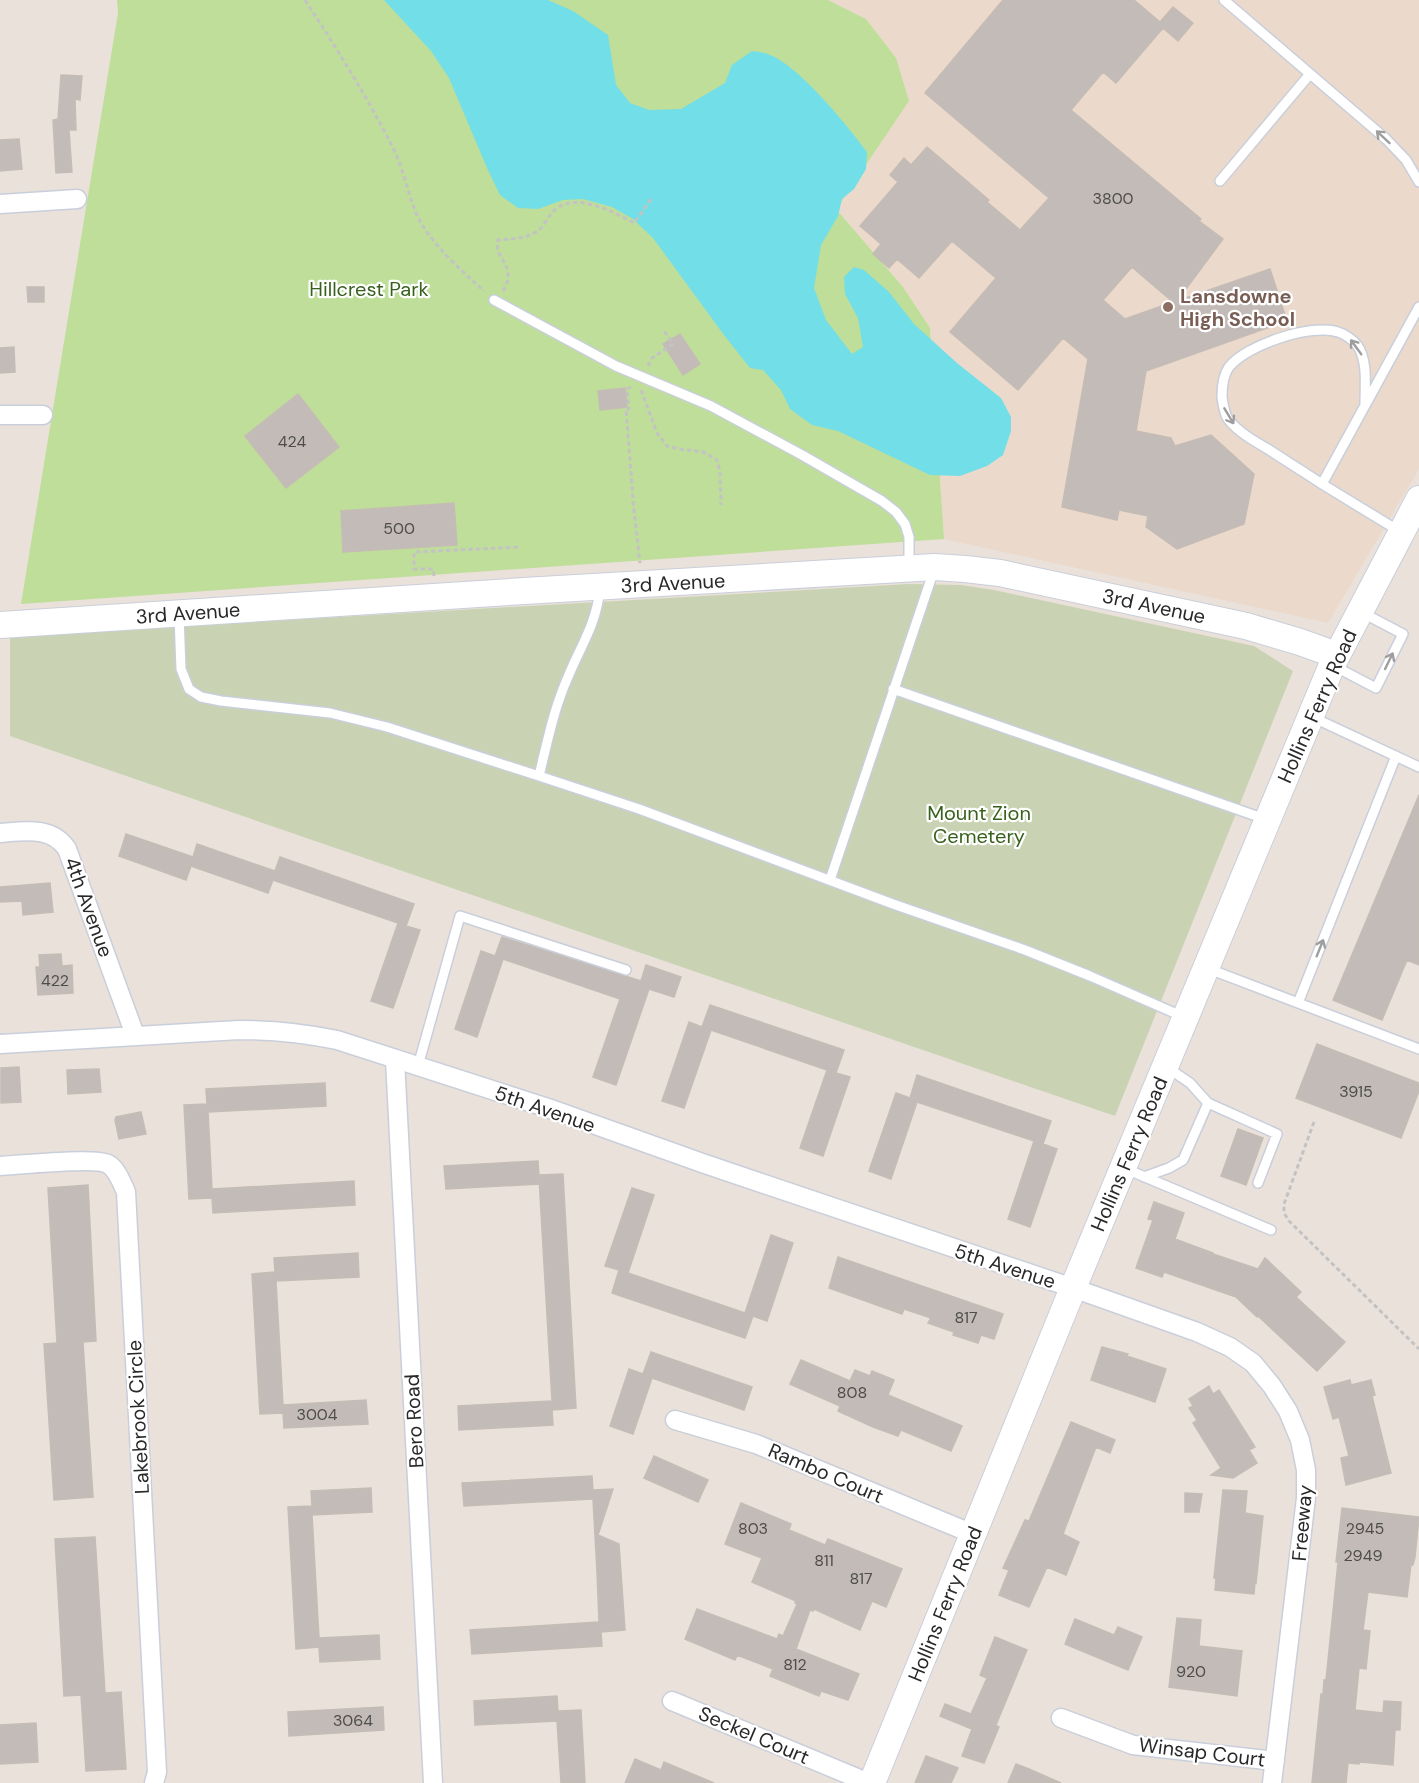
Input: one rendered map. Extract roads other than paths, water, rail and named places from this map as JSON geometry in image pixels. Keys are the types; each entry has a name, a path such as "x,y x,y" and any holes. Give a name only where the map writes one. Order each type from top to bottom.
{"street":[{"path":"0,204 77,199"},
{"path":"0,415 43,415"},
{"name":"Hollins Ferry Road","path":"870,1783 1073,1288 1134,1172 1166,1066 1310,716 1334,660 1419,499"},
{"name":"Hollins Ferry Road","path":"1402,533 1419,512"},
{"name":"3rd Avenue","path":"0,625 935,567 1000,573 1246,626 1300,642 1334,660"},
{"name":"4th Avenue","path":"0,833 23,831 51,834 61,840 67,849 135,1035"},
{"name":"5th Avenue","path":"0,1044 238,1030 304,1033 337,1040 548,1108 705,1164 1073,1288"},
{"name":"Bero Road","path":"395,1059 433,1783"},
{"name":"Lakebrook Circle","path":"0,1166 90,1161 108,1164 119,1177 126,1192 157,1772 154,1783"},
{"name":"Freeway","path":"1073,1288 1197,1332 1230,1347 1253,1363 1272,1386 1288,1411 1300,1440 1306,1470 1306,1498 1272,1783"},
{"name":"Rambo Court","path":"675,1420 756,1444 973,1534"},
{"name":"Seckel Court","path":"672,1701 870,1783"},
{"name":"Winsap Court","path":"1061,1718 1133,1745 1275,1761"}],"lane":[{"path":"1224,0 1386,139 1406,160 1419,182"},
{"path":"1220,181 1310,74"},
{"path":"496,300 616,366 711,406 882,501 905,524 909,537 909,569"},
{"path":"1322,483 1418,309"},
{"path":"1365,403 1362,355 1356,345 1339,332 1330,330 1303,332 1278,339 1240,356 1224,376 1222,390 1222,403 1228,418 1243,434 1402,533"},
{"path":"830,880 935,567"},
{"path":"539,776 554,716 568,677 596,617 601,587"},
{"path":"1334,660 1376,687 1403,634 1359,612"},
{"path":"179,613 181,669 189,689 201,697 330,713 387,728 539,776 639,809 893,904 1036,954 1186,1018"},
{"path":"893,689 1268,820"},
{"path":"1310,716 1419,767"},
{"path":"1298,1003 1396,756"},
{"path":"418,1066 460,916 626,970"},
{"path":"1207,968 1419,1049"},
{"path":"1166,1066 1190,1083 1208,1103 1277,1134 1258,1183"},
{"path":"1134,1172 1169,1168 1183,1160 1208,1103"},
{"path":"1134,1172 1271,1230"}],"water":[{"path":"384,0 548,0 573,11 608,35 616,85 630,103 649,110 681,109 725,83 732,65 752,51 768,54 782,61 822,98 867,152 866,169 854,189 842,199 838,216 821,245 814,288 826,320 852,354 863,347 858,318 845,294 844,277 854,267 864,270 889,292 914,324 957,363 1001,398 1011,417 1011,431 1003,455 987,466 960,476 930,475 838,431 812,425 790,409 781,390 763,370 750,368 653,238 633,219 612,207 583,199 563,200 538,209 518,208 500,195 449,78 431,51"}],"place":[{"name":"Lansdowne High School","path":"1168,307"}],"park label":[{"name":"Hillcrest Park","path":"369,289"},
{"name":"Mount Zion Cemetery","path":"979,824"}]}
